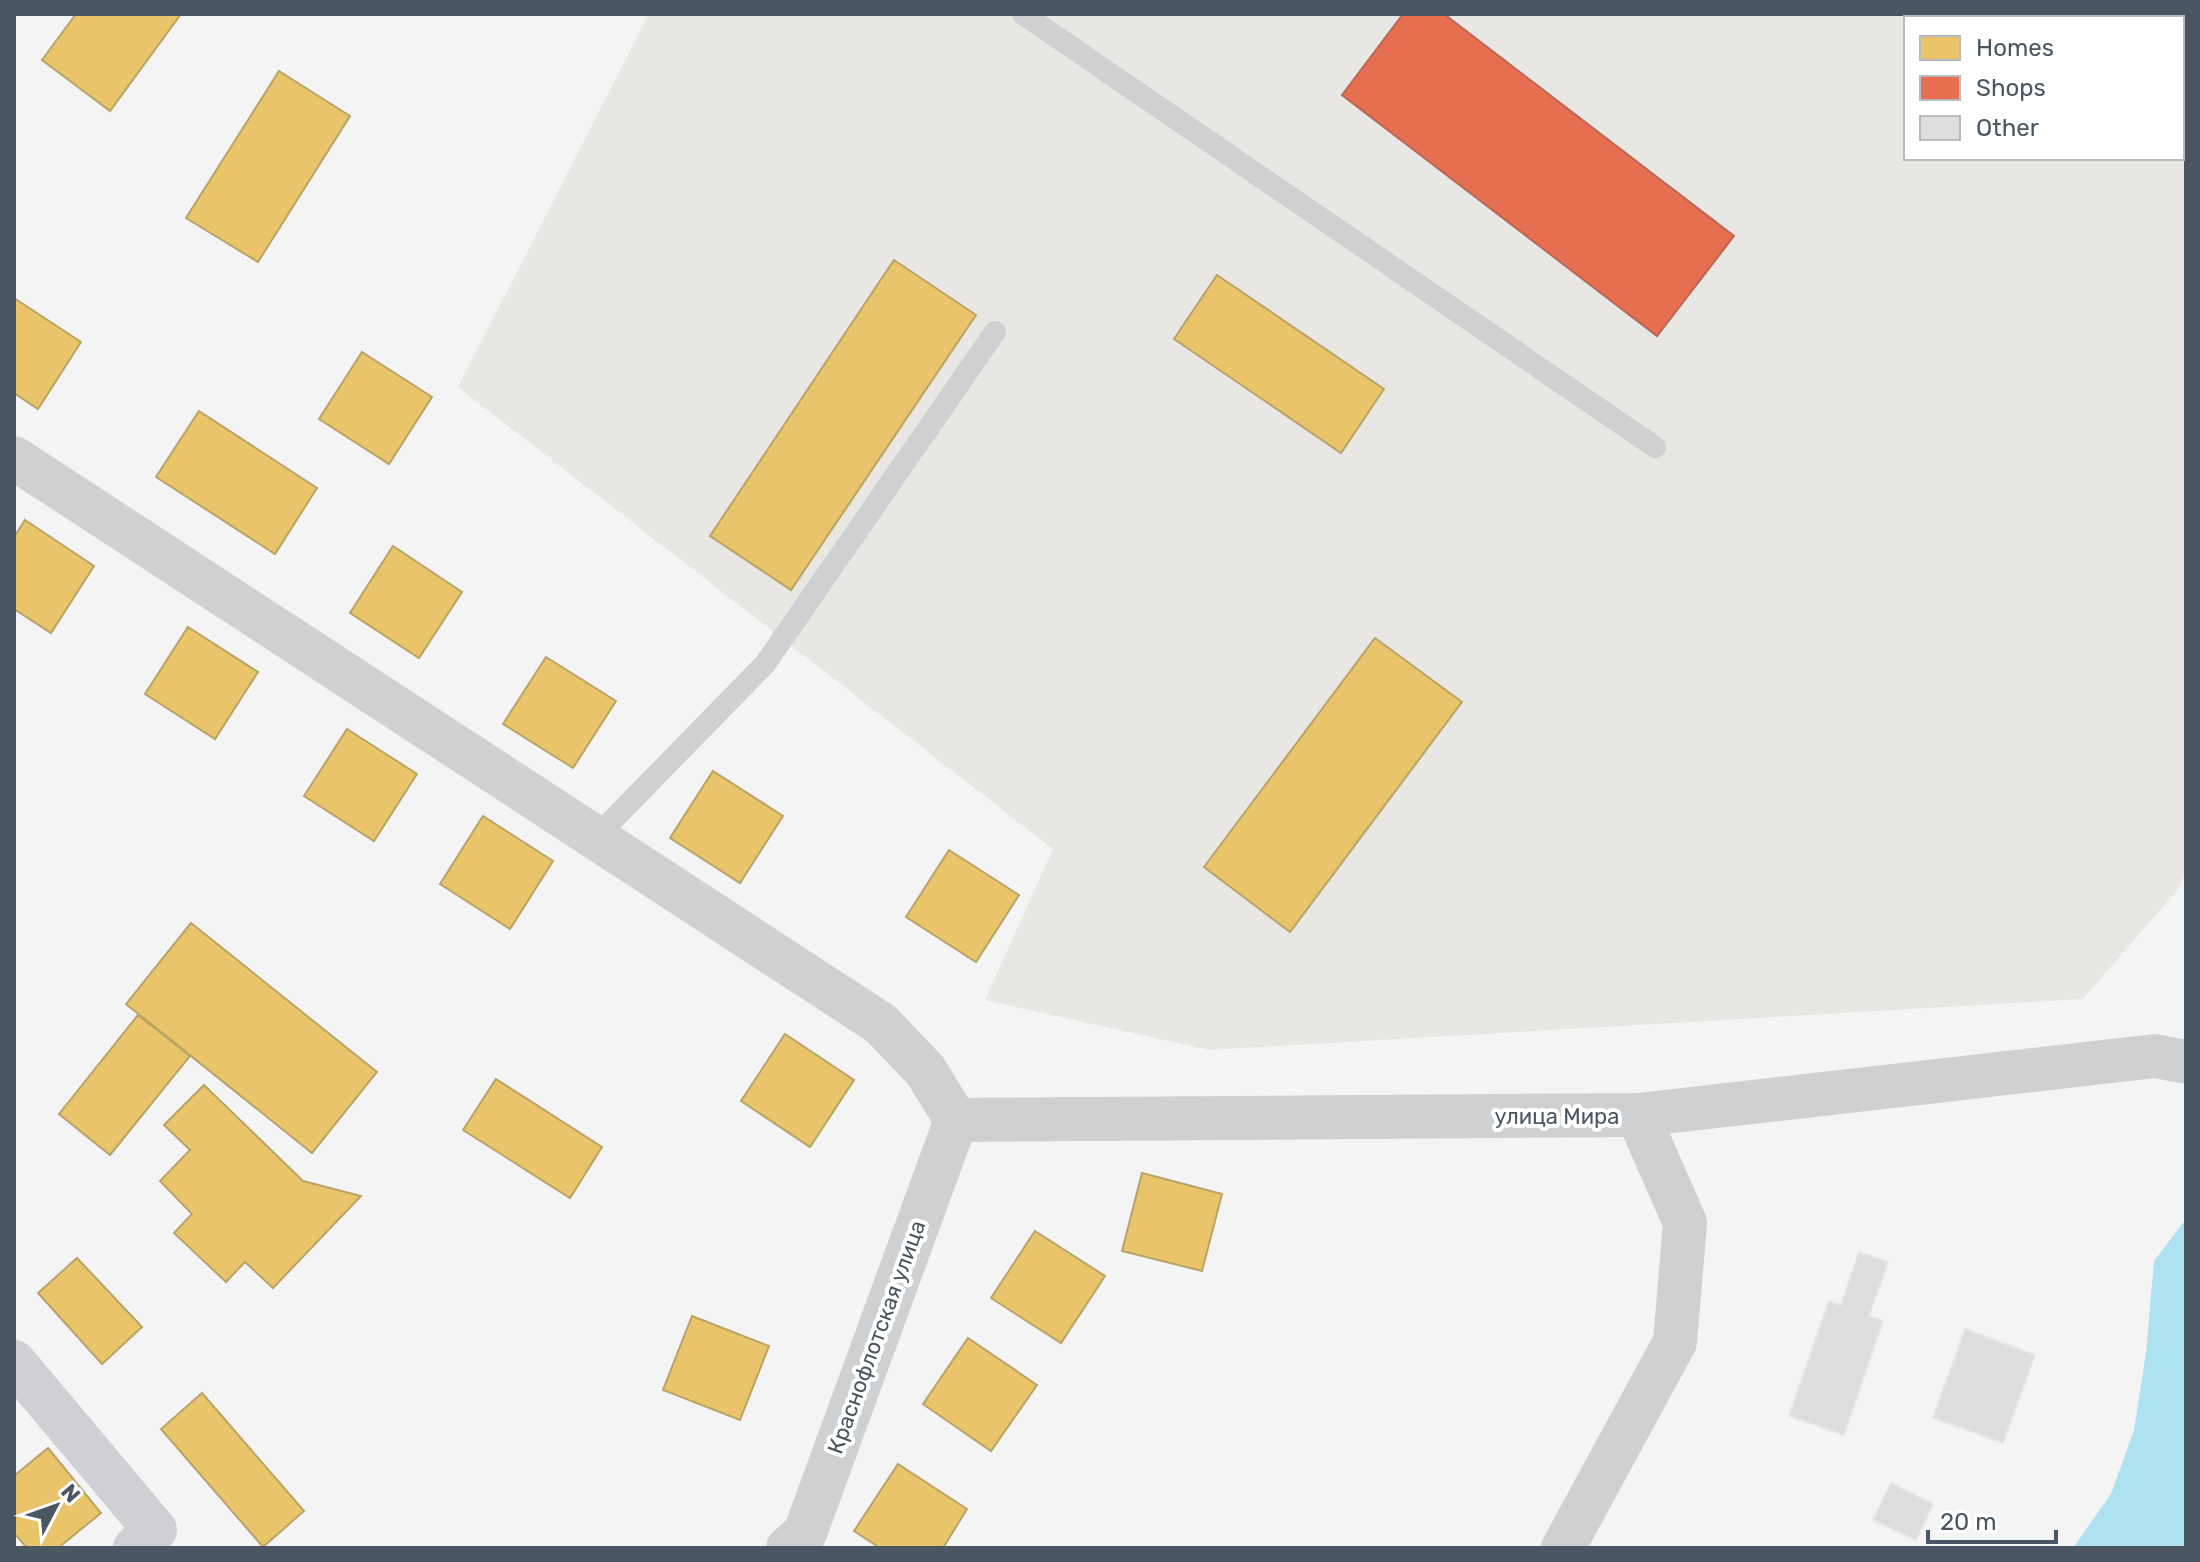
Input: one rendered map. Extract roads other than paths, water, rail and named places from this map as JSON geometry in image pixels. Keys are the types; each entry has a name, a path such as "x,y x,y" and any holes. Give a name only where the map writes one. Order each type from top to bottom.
{"street":[{"path":"14,458 881,1024 925,1070 956,1120"},
{"name":"улица Мира","path":"956,1120 1638,1115 2170,1059"},
{"path":"1563,1548 1675,1342 1685,1223 1638,1115"},
{"name":"Краснофлотская улица","path":"788,1548 805,1533 956,1120"},
{"path":"14,1362 153,1542"}],"lane":[{"path":"1023,14 1655,447"},
{"path":"595,838 765,664 995,332"}],"water":[{"path":"2186,1219 2186,1548 2073,1548 2111,1494 2134,1430 2146,1353 2154,1261"}]}
